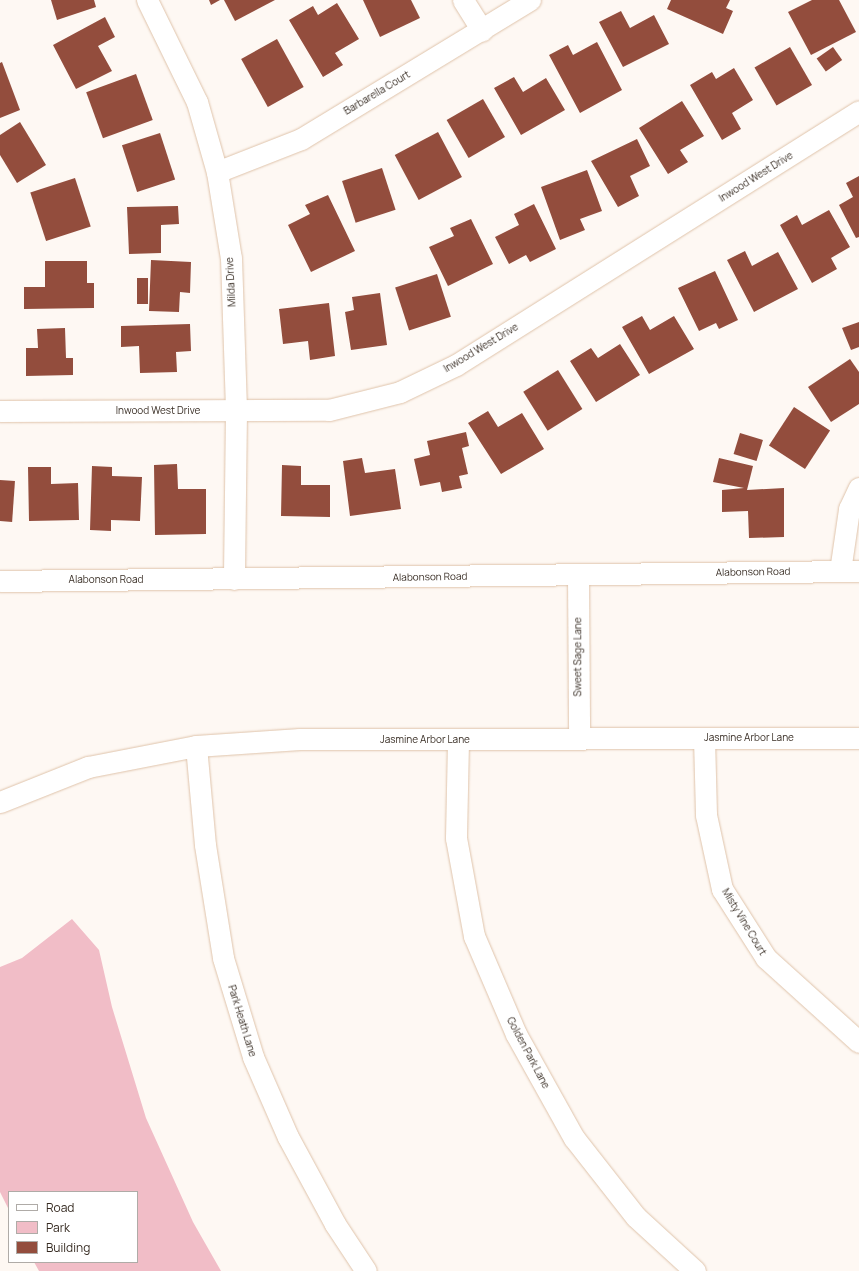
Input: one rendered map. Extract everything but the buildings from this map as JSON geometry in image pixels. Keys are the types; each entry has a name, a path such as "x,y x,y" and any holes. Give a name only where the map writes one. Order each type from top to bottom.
{"street":[{"name":"Milda Drive","path":"147,0 197,102 217,172 231,258 236,412 234,579"},
{"path":"463,0 482,30"},
{"name":"Barbarella Court","path":"217,172 301,139 530,0"},
{"name":"Inwood West Drive","path":"0,412 236,412 329,410 400,392 456,365 859,110"},
{"path":"849,571 849,510 859,488"},
{"name":"Alabonson Road","path":"0,581 578,576 849,571"},
{"name":"Sweet Sage Lane","path":"578,576 579,738"},
{"name":"Jasmine Arbor Lane","path":"0,802 88,766 196,746 300,739 458,741 579,738 859,738"},
{"name":"Misty Vine Court","path":"704,738 706,815 722,889 766,958 859,1042"},
{"name":"Golden Park Lane","path":"458,741 456,838 474,936 516,1034 574,1138 636,1218 695,1271"},
{"name":"Park Heath Lane","path":"196,746 205,845 223,958 253,1057 288,1137 335,1224 366,1271"}],"green space":[{"path":"72,919 99,950 112,1007 146,1118 193,1222 221,1271 39,1271 35,1263 138,1263 138,1191 8,1191 8,1208 0,1192 0,967 22,958"}]}
